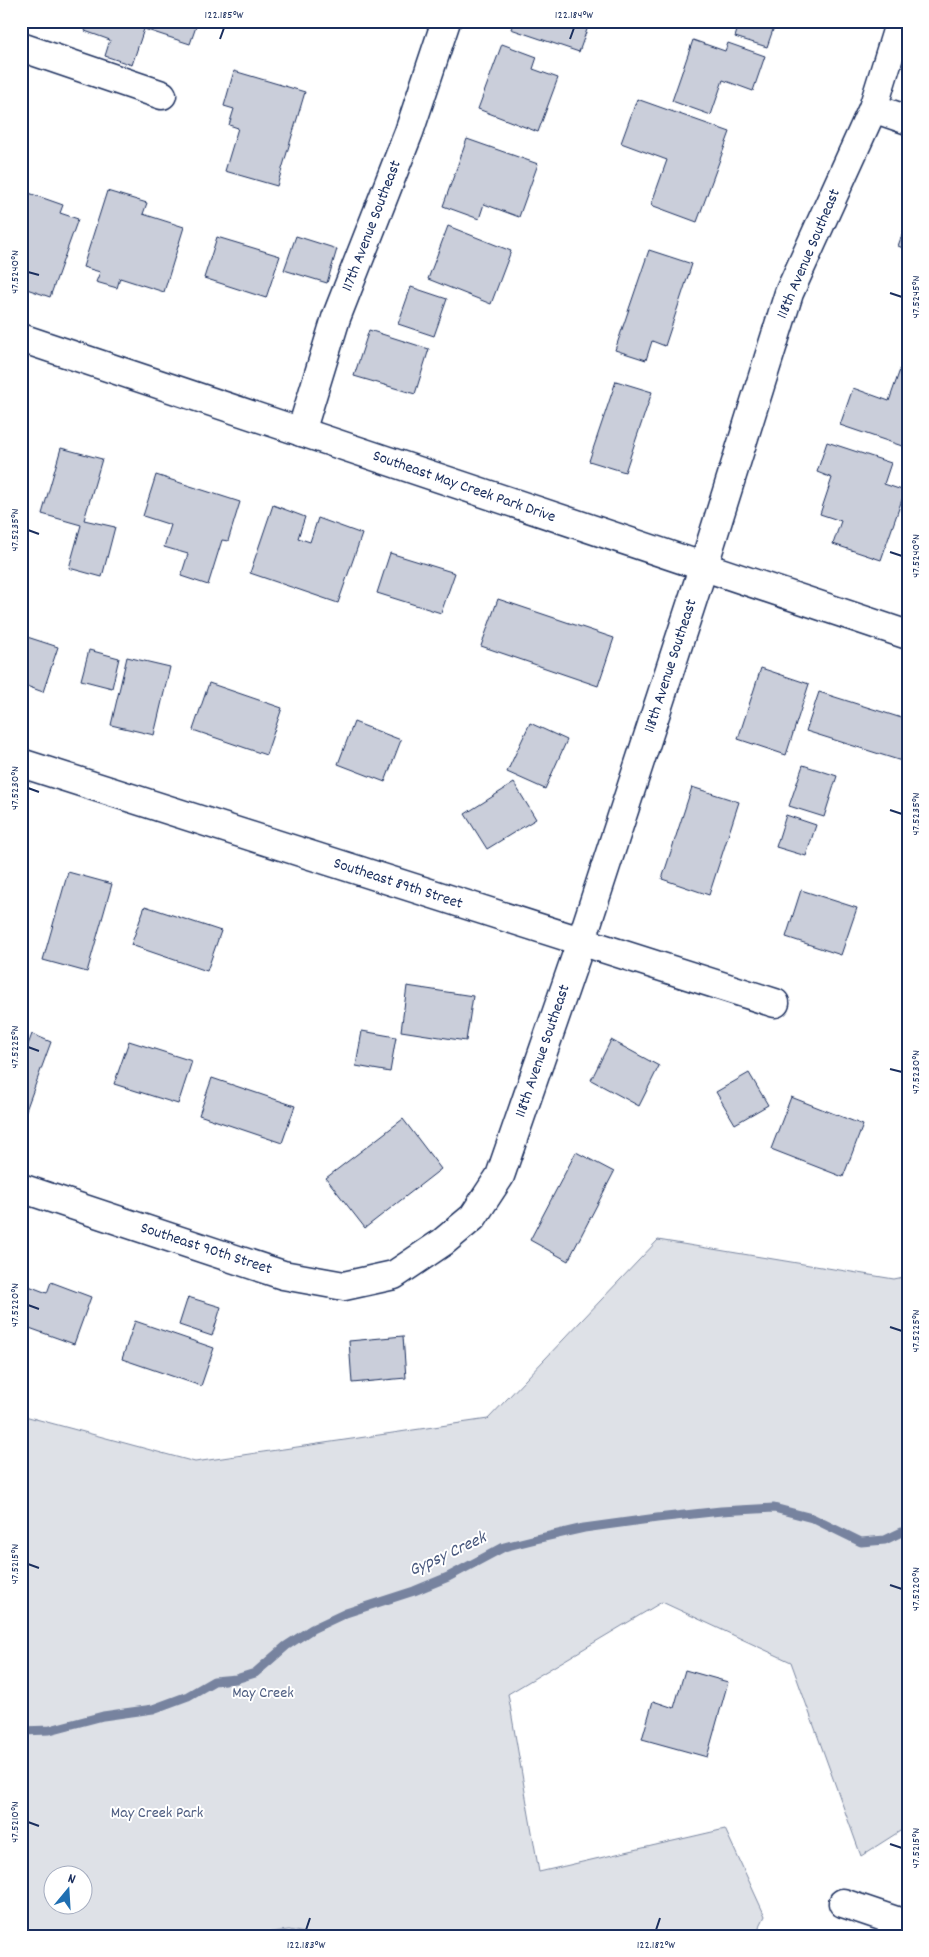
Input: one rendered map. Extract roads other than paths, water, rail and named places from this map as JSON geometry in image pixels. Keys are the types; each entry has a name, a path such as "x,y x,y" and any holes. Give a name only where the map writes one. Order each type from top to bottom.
{"street":[{"name":"117th Avenue Southeast","path":"301,432 336,318 409,132 446,21"},
{"name":"118th Avenue Southeast","path":"394,1275 443,1242 473,1217 500,1176 581,942 704,568 789,293 873,108 900,21"},
{"path":"21,47 162,95"},
{"path":"873,108 908,120"},
{"name":"Southeast May Creek Park Drive","path":"21,338 908,635"},
{"name":"Southeast 89th Street","path":"21,763 775,1003"},
{"name":"Southeast 90th Street","path":"21,1188 282,1275 344,1286 394,1275"},
{"path":"843,1903 908,1924"}],"waterway":[{"name":"Gypsy Creek","path":"21,1731 50,1730 103,1716 153,1709 188,1696 214,1681 236,1679 255,1673 286,1646 312,1629 346,1613 414,1591 448,1577 504,1547 584,1528 721,1511 774,1508 812,1518 861,1542 885,1540 908,1529"}],"park label":[{"name":"May Creek","path":"263,1693"},
{"name":"May Creek Park","path":"157,1813"}]}
